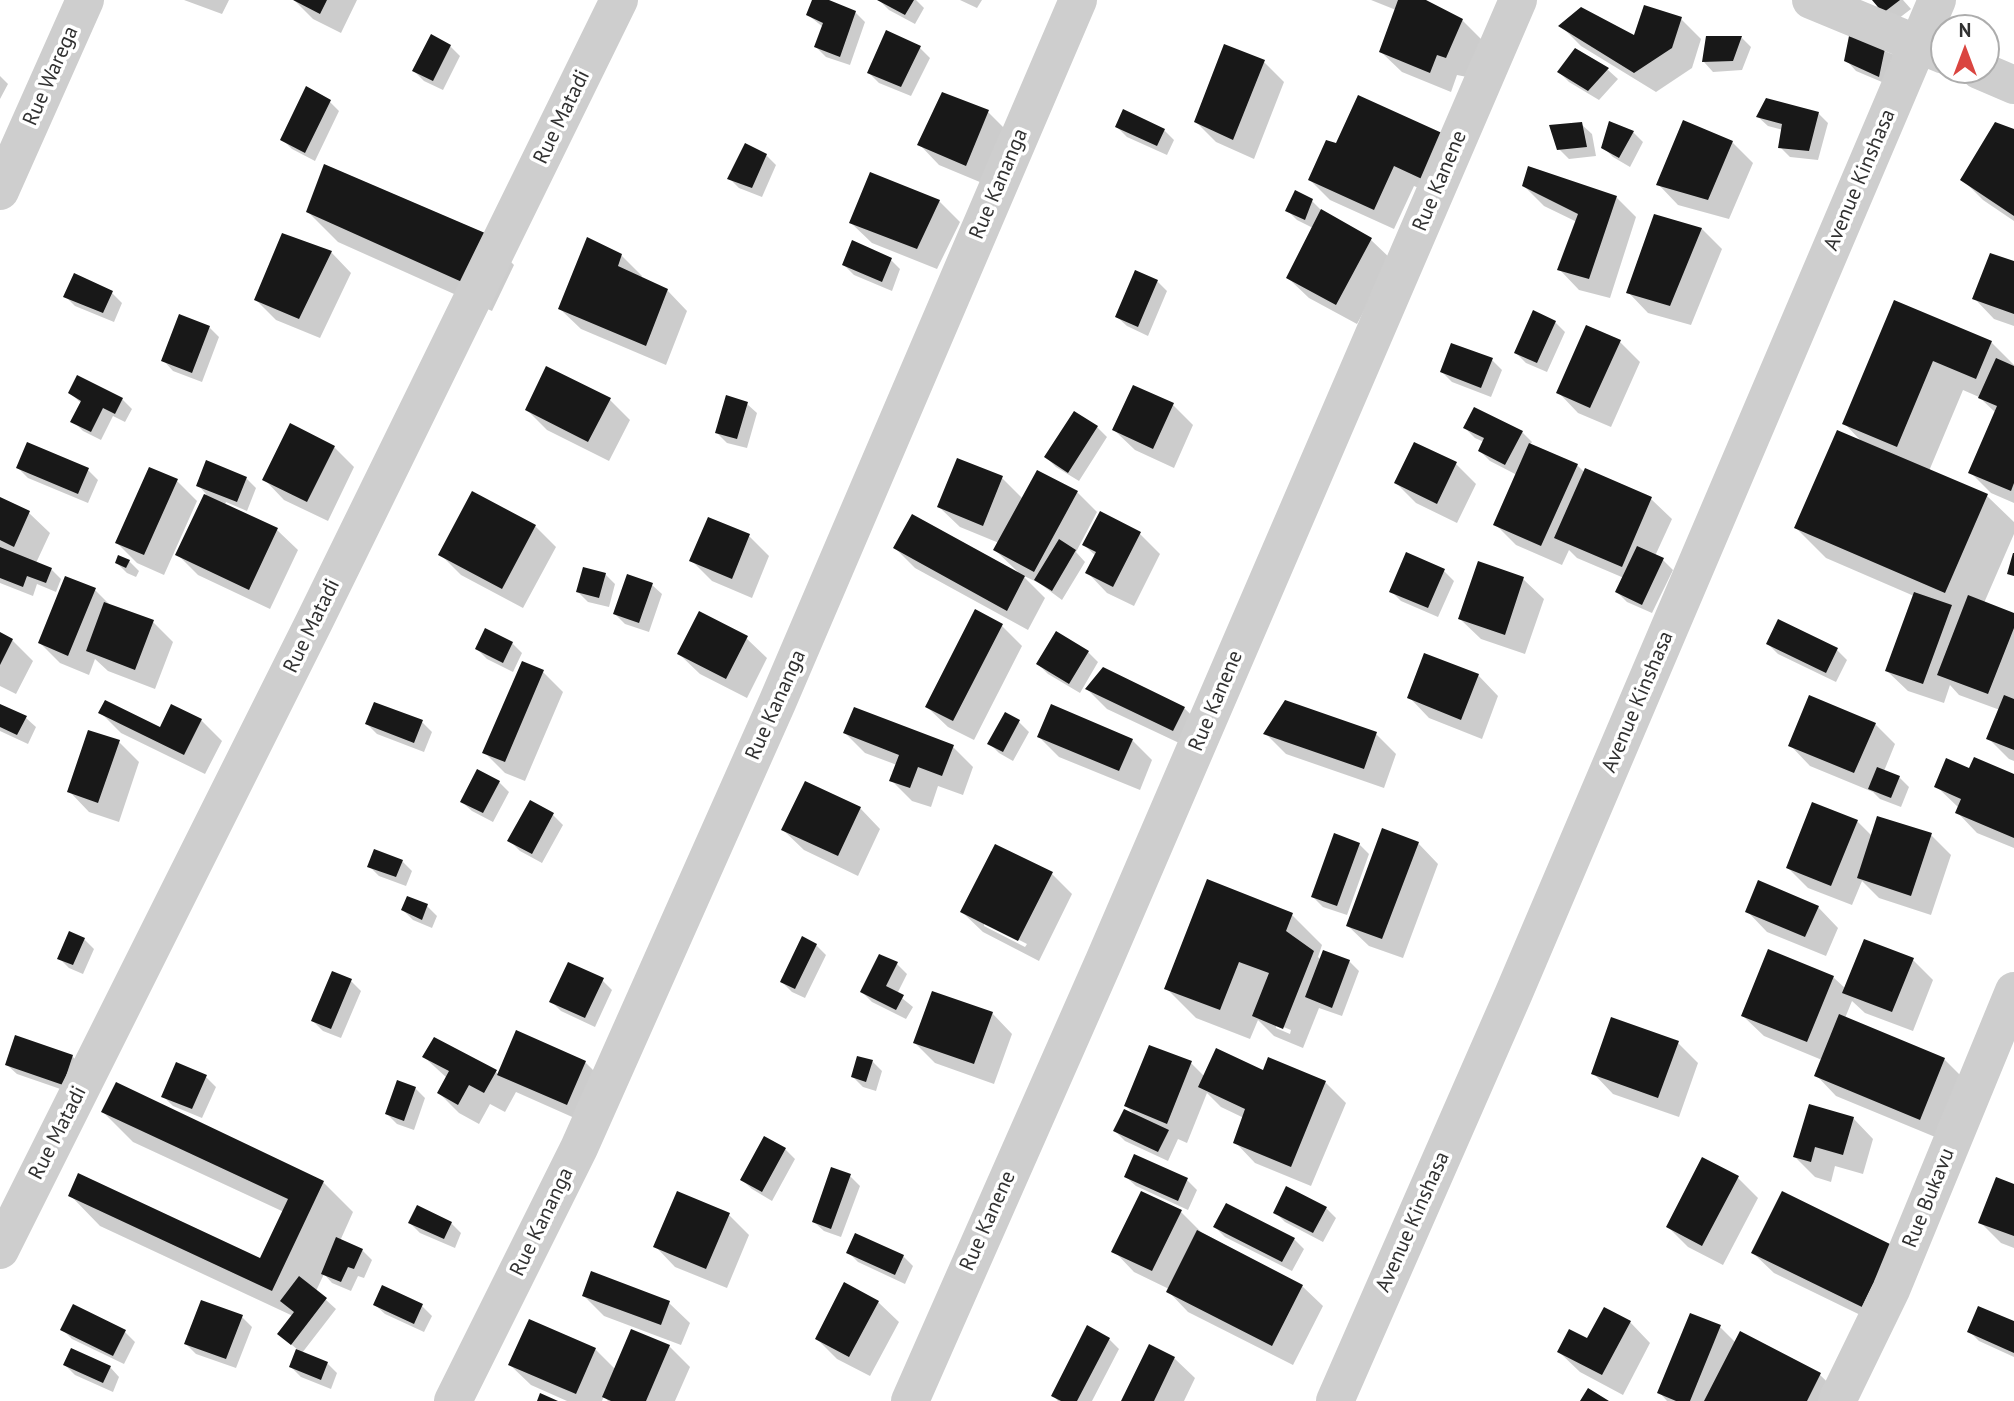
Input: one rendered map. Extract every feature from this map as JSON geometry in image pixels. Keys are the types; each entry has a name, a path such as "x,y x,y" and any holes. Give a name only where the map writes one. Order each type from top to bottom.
{"street":[{"name":"Rue Warega","path":"0,191 85,0"},
{"name":"Rue Matadi","path":"0,1250 314,622 619,0"},
{"name":"Rue Kananga","path":"453,1401 585,1135 782,690 1078,0"},
{"name":"Rue Kanene","path":"909,1401 1104,961 1518,0"},
{"path":"1811,0 1930,49"},
{"name":"Avenue Kinshasa","path":"1335,1401 1930,51"},
{"name":"Rue Bukavu","path":"1838,1401 1891,1290 2014,991"}],"building":[{"path":"293,0 327,0 320,14"},
{"path":"812,0 829,0 856,11 840,57 814,47 823,23 806,15"},
{"path":"877,0 914,0 905,15"},
{"path":"1398,0 1426,0 1463,19 1446,58 1437,55 1430,73 1379,52"},
{"path":"1872,0 1900,0 1883,13"},
{"path":"1644,5 1682,17 1672,48 1634,73 1558,26 1581,7 1634,35"},
{"path":"886,30 921,46 901,87 867,73"},
{"path":"431,34 451,45 433,81 412,71"},
{"path":"1706,36 1742,36 1733,61 1702,62"},
{"path":"1849,36 1886,44 1879,77 1844,61"},
{"path":"1224,44 1265,60 1233,140 1194,122"},
{"path":"1575,48 1609,68 1588,91 1557,72"},
{"path":"306,86 331,100 305,153 280,140"},
{"path":"942,92 989,110 966,166 917,145"},
{"path":"1358,95 1442,133 1422,179 1394,166 1374,210 1308,180 1326,140 1336,143"},
{"path":"1766,98 1819,112 1809,151 1778,148 1782,124 1756,117"},
{"path":"1123,109 1165,129 1157,146 1115,127"},
{"path":"1683,120 1733,141 1708,200 1656,185"},
{"path":"1609,121 1634,131 1619,158 1601,148"},
{"path":"1582,122 1587,147 1557,150 1549,125"},
{"path":"1995,122 2014,129 2014,216 1960,180"},
{"path":"745,143 767,154 752,188 727,179"},
{"path":"324,164 485,233 462,282 306,212"},
{"path":"1528,166 1617,196 1589,279 1557,270 1578,214 1522,186"},
{"path":"870,172 940,200 917,249 849,223"},
{"path":"1295,190 1313,199 1305,220 1285,211"},
{"path":"1321,209 1372,238 1336,305 1286,278"},
{"path":"1654,214 1702,228 1670,306 1626,293"},
{"path":"282,233 332,251 299,319 254,300"},
{"path":"587,237 622,254 618,266 668,289 646,346 558,309"},
{"path":"852,240 892,258 882,282 842,265"},
{"path":"1990,253 2014,261 2014,314 1972,299"},
{"path":"1135,270 1158,280 1138,327 1115,317"},
{"path":"74,273 113,291 103,313 63,297"},
{"path":"1894,300 1992,341 1976,379 1933,361 1897,447 1842,424"},
{"path":"1533,310 1556,321 1537,363 1514,353"},
{"path":"179,314 210,326 192,373 161,361"},
{"path":"1586,325 1621,340 1590,408 1556,393"},
{"path":"1451,343 1493,358 1481,388 1440,372"},
{"path":"1996,358 2014,366 2014,483 2011,491 1968,473 1997,406 1978,398"},
{"path":"546,366 611,398 588,442 525,410"},
{"path":"77,375 123,398 115,414 103,408 91,432 70,422 81,401 68,393"},
{"path":"1133,385 1174,403 1153,449 1112,430"},
{"path":"726,395 748,402 737,439 715,433"},
{"path":"1474,407 1523,431 1505,465 1478,451 1484,438 1463,428"},
{"path":"1074,411 1098,426 1068,473 1044,457"},
{"path":"290,423 335,446 307,502 262,480"},
{"path":"1837,430 1988,494 1945,593 1794,528"},
{"path":"27,442 89,468 78,494 16,468"},
{"path":"1414,442 1457,462 1437,504 1394,483"},
{"path":"1529,443 1578,464 1541,546 1493,525"},
{"path":"957,458 1003,476 983,526 937,507"},
{"path":"206,460 247,477 237,502 196,486"},
{"path":"149,467 178,479 144,555 115,543"},
{"path":"1585,468 1652,497 1622,567 1554,538"},
{"path":"1037,470 1078,491 1034,572 993,550"},
{"path":"472,491 536,525 502,589 438,555"},
{"path":"204,494 278,528 249,590 175,555"},
{"path":"0,497 30,511 14,547 0,540"},
{"path":"1100,511 1141,532 1113,587 1085,573 1096,552 1082,545"},
{"path":"912,514 1025,576 1007,611 893,548"},
{"path":"708,517 750,534 732,579 689,561"},
{"path":"1059,539 1076,550 1052,591 1034,580"},
{"path":"1637,546 1664,558 1642,605 1615,592"},
{"path":"0,547 52,568 46,583 27,576 23,587 0,578"},
{"path":"1406,552 1445,569 1428,608 1389,592"},
{"path":"2014,553 2014,576 2007,574"},
{"path":"118,555 130,560 126,568 115,563"},
{"path":"1478,561 1524,577 1505,635 1458,619"},
{"path":"583,567 606,573 599,598 576,592"},
{"path":"627,574 653,583 639,623 613,614"},
{"path":"65,576 96,588 68,656 38,643"},
{"path":"1914,592 1952,605 1923,684 1885,671"},
{"path":"1968,595 2014,613 2014,628 1988,694 1937,675"},
{"path":"104,602 154,620 135,670 86,651"},
{"path":"975,609 1003,624 953,721 925,707"},
{"path":"699,611 748,636 726,679 677,654"},
{"path":"1778,619 1838,648 1826,673 1766,644"},
{"path":"485,628 513,642 503,663 475,649"},
{"path":"1056,631 1089,651 1069,684 1036,664"},
{"path":"0,632 13,639 0,665"},
{"path":"1424,653 1479,674 1461,720 1407,698"},
{"path":"522,661 544,670 505,762 482,753"},
{"path":"1103,667 1185,707 1173,731 1085,689"},
{"path":"1809,695 1876,723 1854,773 1788,746"},
{"path":"2004,695 2014,699 2014,750 1986,739"},
{"path":"105,700 160,727 171,704 202,719 184,755 98,713"},
{"path":"1285,700 1377,732 1364,769 1263,734"},
{"path":"374,702 423,720 414,743 365,724"},
{"path":"0,704 27,716 17,735 0,727"},
{"path":"1051,704 1133,739 1119,771 1037,737"},
{"path":"854,707 954,745 942,776 918,767 910,788 889,781 899,755 843,733"},
{"path":"1005,712 1020,720 1003,752 987,744"},
{"path":"88,730 120,740 98,803 67,792"},
{"path":"1974,757 2014,774 2014,838 1955,813 1961,799 1934,787 1946,758 1969,768"},
{"path":"1877,767 1900,776 1891,798 1868,789"},
{"path":"477,769 500,781 483,813 460,802"},
{"path":"805,781 861,807 838,856 781,830"},
{"path":"530,800 554,813 532,854 507,841"},
{"path":"1812,802 1858,820 1831,886 1786,868"},
{"path":"1877,816 1932,833 1911,896 1857,878"},
{"path":"1382,828 1419,842 1382,939 1346,926"},
{"path":"1334,833 1360,843 1337,906 1311,897"},
{"path":"995,844 1053,872 1018,941 960,912"},
{"path":"374,849 403,860 396,877 367,867"},
{"path":"1207,879 1293,913 1286,931 1314,951 1283,1029 1252,1016 1269,973 1239,962 1220,1010 1164,989"},
{"path":"1758,880 1819,906 1805,937 1745,912"},
{"path":"407,896 428,904 422,920 401,910"},
{"path":"69,931 85,938 73,965 57,959"},
{"path":"802,936 817,944 795,989 780,982"},
{"path":"1864,939 1914,958 1892,1012 1842,993"},
{"path":"1768,949 1834,976 1807,1042 1741,1016"},
{"path":"1323,950 1350,960 1332,1008 1305,997"},
{"path":"879,954 898,962 886,986 904,995 896,1010 860,992"},
{"path":"568,962 604,978 585,1018 549,1002"},
{"path":"332,971 352,979 331,1029 311,1021"},
{"path":"932,991 993,1012 974,1064 913,1043"},
{"path":"1839,1014 1945,1058 1920,1120 1814,1076"},
{"path":"1611,1017 1679,1041 1658,1098 1591,1074"},
{"path":"516,1030 586,1061 567,1105 497,1075"},
{"path":"15,1035 73,1055 63,1085 5,1065"},
{"path":"434,1037 497,1070 484,1093 469,1085 458,1105 437,1093 449,1071 422,1057"},
{"path":"1149,1045 1192,1061 1167,1124 1124,1106"},
{"path":"1216,1048 1263,1070 1268,1057 1326,1081 1291,1167 1233,1143 1245,1109 1198,1087"},
{"path":"857,1056 873,1060 866,1082 851,1077"},
{"path":"176,1062 207,1075 192,1109 161,1097"},
{"path":"397,1080 416,1087 404,1121 385,1114"},
{"path":"116,1082 324,1181 272,1291 68,1196 78,1173 260,1258 288,1199 101,1112"},
{"path":"1809,1104 1854,1117 1843,1155 1815,1147 1811,1162 1793,1157"},
{"path":"1124,1109 1169,1130 1158,1152 1113,1131"},
{"path":"764,1136 786,1148 762,1192 740,1180"},
{"path":"1134,1154 1188,1178 1178,1201 1124,1177"},
{"path":"1702,1157 1739,1176 1702,1246 1666,1227"},
{"path":"831,1167 851,1174 831,1229 812,1222"},
{"path":"1996,1177 2014,1184 2014,1236 1978,1223"},
{"path":"1286,1186 1327,1207 1313,1233 1273,1213"},
{"path":"677,1191 730,1213 706,1269 653,1247"},
{"path":"1141,1191 1182,1210 1152,1271 1111,1252"},
{"path":"1782,1191 1892,1245 1862,1307 1751,1253"},
{"path":"1226,1203 1295,1238 1282,1262 1213,1227"},
{"path":"417,1205 452,1222 444,1239 408,1223"},
{"path":"1197,1230 1303,1285 1272,1346 1166,1292"},
{"path":"855,1233 904,1255 895,1275 846,1253"},
{"path":"336,1237 363,1249 354,1269 348,1267 341,1282 321,1274"},
{"path":"591,1271 670,1301 661,1325 582,1296"},
{"path":"299,1276 327,1298 291,1345 277,1334 294,1312 280,1301"},
{"path":"844,1282 879,1301 849,1357 815,1339"},
{"path":"382,1285 423,1304 414,1324 373,1305"},
{"path":"201,1300 243,1315 226,1359 184,1344"},
{"path":"73,1304 126,1330 113,1356 60,1330"},
{"path":"1978,1306 2014,1321 2014,1353 1967,1332"},
{"path":"1604,1307 1631,1321 1602,1375 1557,1352 1569,1329 1587,1338"},
{"path":"1690,1313 1721,1325 1690,1401 1676,1401 1657,1393"},
{"path":"529,1319 596,1348 576,1394 508,1365"},
{"path":"1087,1325 1110,1338 1077,1401 1061,1401 1051,1396"},
{"path":"631,1329 670,1345 646,1401 611,1401 602,1397"},
{"path":"1740,1331 1821,1373 1807,1401 1704,1401"},
{"path":"1149,1344 1175,1357 1154,1401 1121,1401"},
{"path":"71,1348 111,1366 103,1383 63,1365"},
{"path":"296,1349 328,1362 321,1380 289,1367"},
{"path":"1588,1388 1609,1401 1580,1401"},
{"path":"540,1393 558,1401 537,1401"}]}
